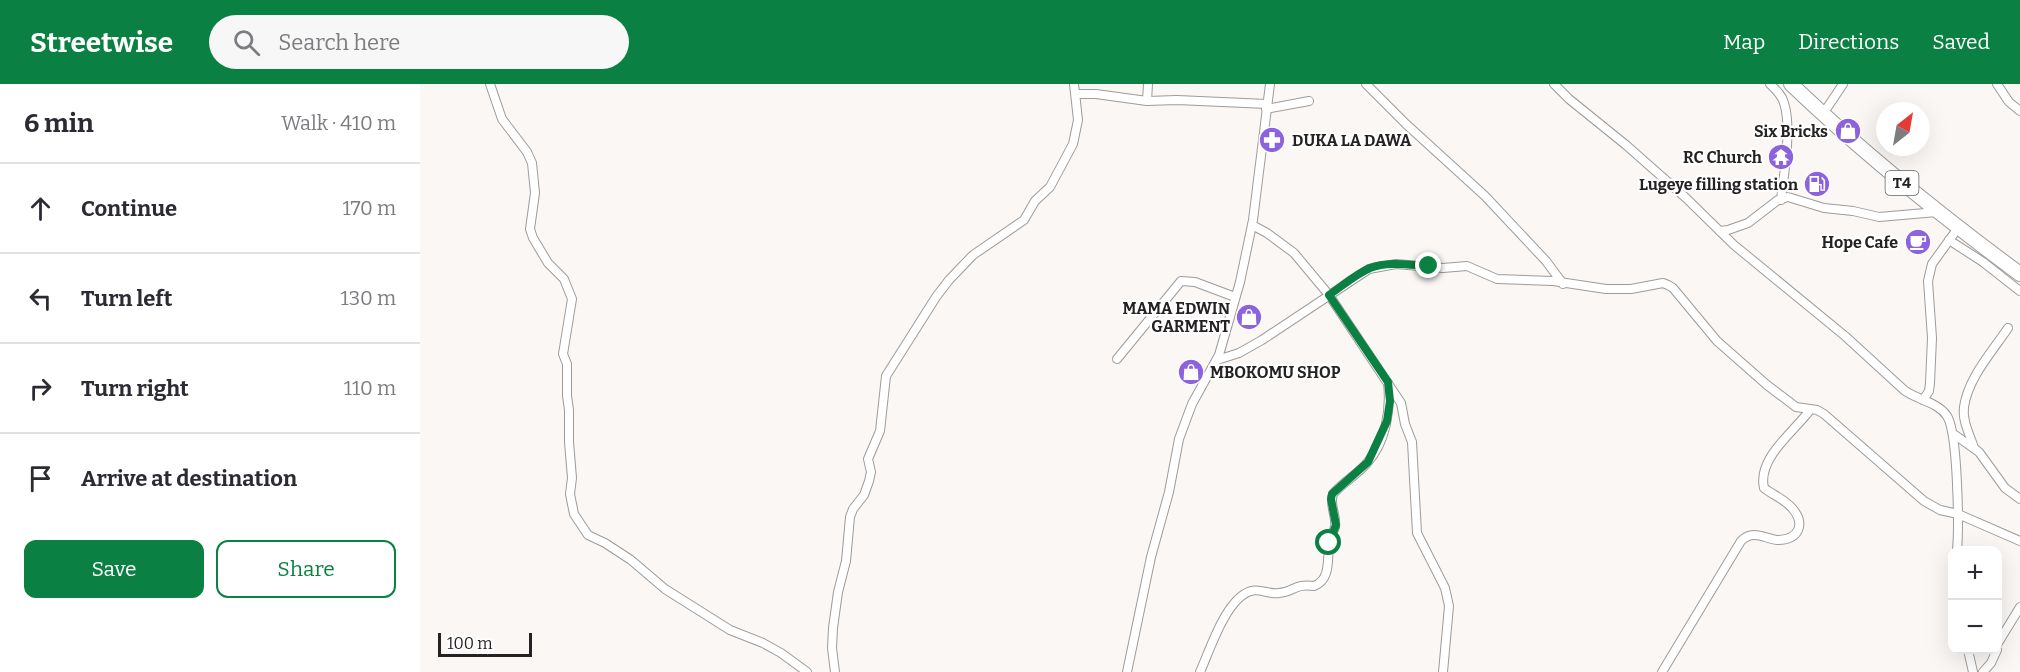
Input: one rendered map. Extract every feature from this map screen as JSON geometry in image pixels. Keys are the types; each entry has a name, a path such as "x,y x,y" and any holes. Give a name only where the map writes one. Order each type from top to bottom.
{"highway":[{"name":"T4","path":"1791,84 1937,212 2020,274"}],"street":[{"path":"490,84 502,119 527,152 532,163 535,193 530,229 533,238 548,263 564,279 572,301 563,354 567,364 572,478 570,494 574,514 588,535 621,554 660,585 730,630 781,652 807,672"},
{"path":"835,672 832,648 833,628 838,592 846,561 850,517 864,495 869,481 871,472 868,459 880,432 886,376 936,297 950,280 973,255 1024,220 1035,201 1050,187 1072,144 1078,120 1074,84"},
{"path":"1147,101 1148,84"},
{"path":"1127,672 1151,557 1171,486 1179,438 1192,404 1217,360 1242,276 1252,225 1270,84"},
{"path":"1366,84 1485,196 1546,261 1563,284"},
{"path":"1554,84 1626,145 1742,252 1845,336 1904,390 1938,407 1947,415 1954,435 1958,546"},
{"path":"1770,84 1782,98 1786,113 1786,151 1781,200"},
{"path":"1823,114 1843,84"},
{"path":"1997,84 2009,102 2020,111"},
{"path":"1076,94 1096,94 1147,101 1177,100 1266,106 1309,101"},
{"path":"1720,231 1744,225 1781,200 1794,198 1824,208 1879,217 1937,212"},
{"path":"1252,225 1294,253 1329,295 1401,403 1405,424 1411,436 1418,532 1447,594 1449,606 1443,672"},
{"path":"1923,400 1929,391 1932,338 1928,281 1932,264 1958,228"},
{"path":"1949,240 1983,262 2020,291"},
{"path":"1217,360 1239,353 1262,340 1369,269 1396,264 1467,266 1497,279 1553,281 1606,289 1631,289 1663,283 1674,288 1717,341 1748,369 1789,403 1824,414 1924,501 1940,510 1958,514 2019,539"},
{"path":"1117,358 1181,281 1195,282 1235,297"},
{"path":"1974,448 1966,425 1964,409 1967,395 1977,374 2008,328"},
{"path":"1200,672 1221,625 1235,602 1243,595 1252,590 1282,593 1304,585 1314,586 1321,581 1329,563 1330,539 1336,525 1332,494 1368,462 1375,450 1390,409 1388,382"},
{"path":"1662,672 1741,541 1756,535 1777,540 1792,536 1798,530 1800,526 1797,515 1786,502 1764,488 1763,479 1774,451 1810,410"},
{"path":"1954,435 1974,448 1990,465 2005,488 2020,499"},
{"path":"2002,637 2020,608"},
{"path":"1969,654 1973,672"},
{"path":"1983,672 1992,663 1995,654"}],"place":[{"name":"Six Bricks","path":"1848,131"},
{"name":"DUKA LA DAWA","path":"1272,140"},
{"name":"RC Church","path":"1781,157"},
{"name":"Lugeye filling station","path":"1817,184"},
{"name":"Hope Cafe","path":"1918,242"},
{"name":"MAMA EDWIN GARMENT","path":"1249,317"},
{"name":"MBOKOMU SHOP","path":"1191,372"}],"route":[{"path":"1329,543 1336,525 1332,494 1368,462 1375,450 1390,409 1388,382 1329,295 1369,269 1396,264 1429,266"}]}
